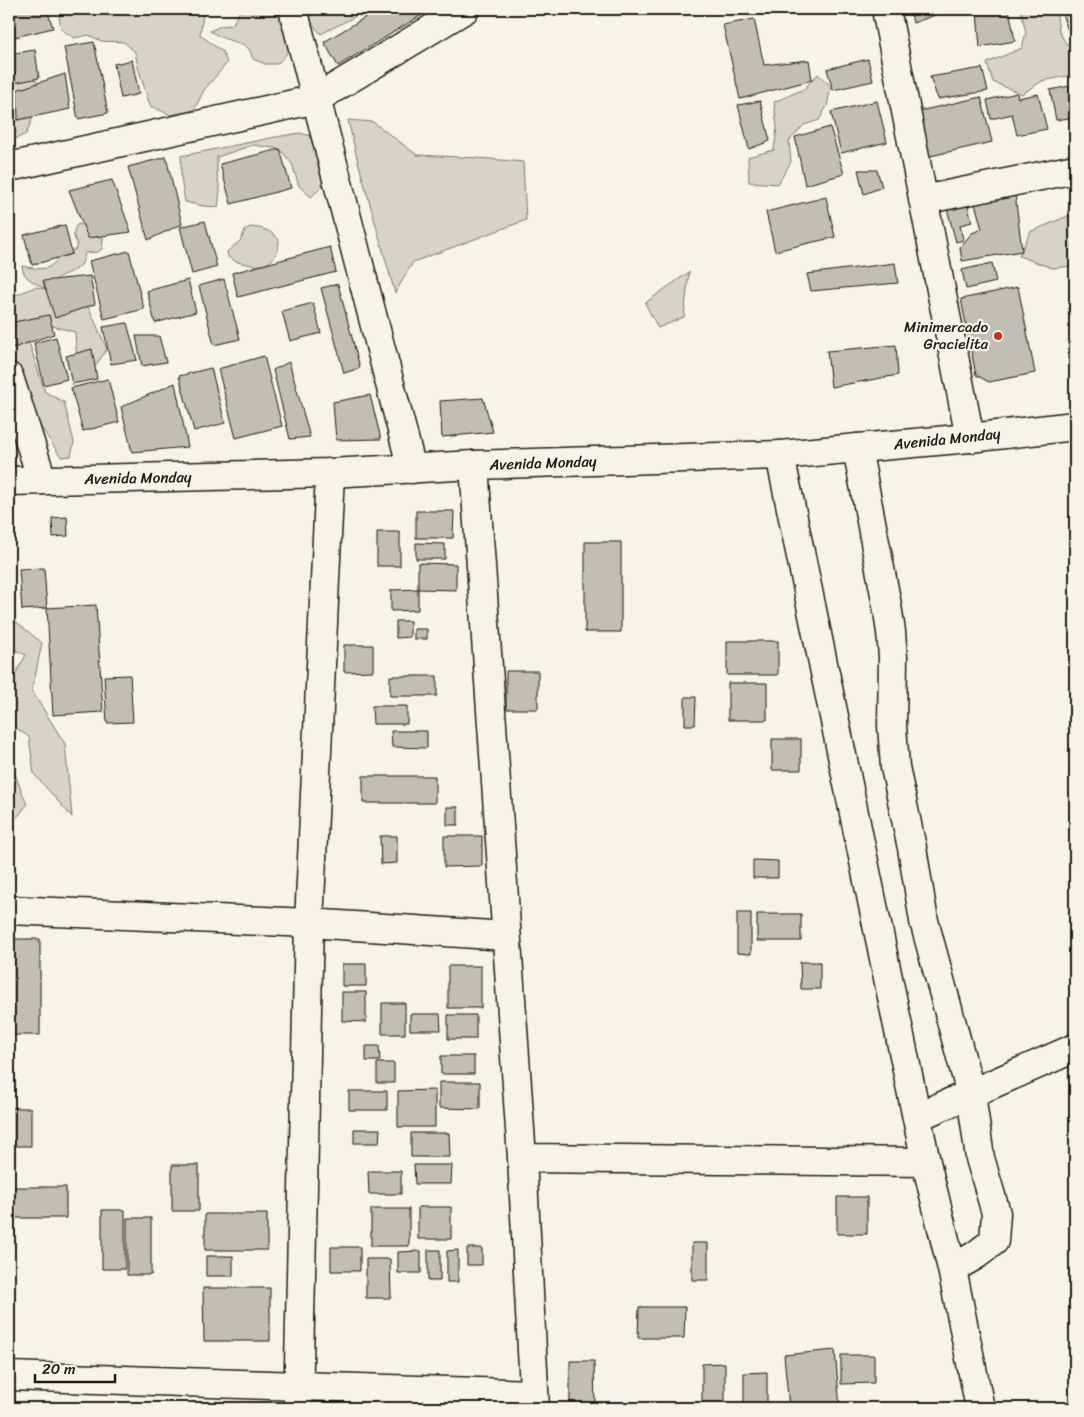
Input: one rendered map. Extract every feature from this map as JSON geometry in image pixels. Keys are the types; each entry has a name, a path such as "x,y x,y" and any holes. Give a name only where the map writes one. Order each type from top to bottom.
{"street":[{"path":"293,9 412,469"},
{"path":"9,168 316,99 466,9"},
{"path":"886,9 970,438"},
{"path":"923,200 1075,169"},
{"path":"9,377 42,480"},
{"name":"Avenida Monday","path":"9,481 330,473 474,465 780,455 970,438 1075,426"},
{"path":"857,448 888,605 893,657 892,726 895,767 912,848 924,921 971,1094 980,1158 996,1213 994,1242 952,1269"},
{"path":"780,455 926,1162 952,1269 980,1408"},
{"path":"9,1376 298,1397 535,1401 522,1158 474,465"},
{"path":"298,1397 309,923 330,473"},
{"path":"9,910 309,923 506,936"},
{"path":"917,1117 1075,1048"},
{"path":"522,1158 926,1162"}],"shaded area":[{"path":"81,9 202,9 200,35 223,52 227,63 204,90 194,110 171,115 150,106 135,52 124,42 101,41 89,35 74,38 61,29 59,16"},
{"path":"241,9 270,9 280,22 288,38 289,48 286,55 277,64 265,64 253,59 245,45 210,31 221,26 232,25"},
{"path":"310,9 366,9 321,34 311,22"},
{"path":"1025,9 1056,9 1059,31 1066,44 1075,45 1075,71 1072,75 1042,81 1022,94 993,82 987,63 1022,48 1026,32 1021,12"},
{"path":"818,74 831,86 827,106 819,120 804,125 789,141 791,162 778,184 749,182 748,157 774,150 777,128 774,102 804,89"},
{"path":"32,76 59,106 39,102 26,134 9,142 9,81"},
{"path":"348,120 373,122 417,155 523,162 526,220 413,262 395,293"},
{"path":"300,133 319,138 323,165 322,187 311,197 299,186 292,164 280,149 253,145 217,157 220,191 218,207 185,202 181,178 181,156"},
{"path":"1075,213 1075,266 1052,268 1019,256 1030,232"},
{"path":"78,224 92,229 101,235 103,238 102,249 98,252 85,253 82,264 78,268 59,277 54,284 89,308 107,349 90,374 78,378 75,332 33,321 26,333 45,392 64,402 74,442 71,456 61,457 26,405 9,362 9,298 35,287 46,289 28,278 22,266 37,269 46,268 53,264 61,255 75,250 77,245 74,232"},
{"path":"250,227 266,230 279,240 274,258 266,264 244,264 228,257 227,252 241,240 245,230"},
{"path":"689,272 684,317 658,328 645,303"},
{"path":"9,616 42,643 32,691 65,744 72,817 34,774 29,737 9,723 9,685 26,655 9,647"},
{"path":"9,759 27,805 9,827"}],"building":[{"path":"12,9 47,9 53,28 15,37"},
{"path":"379,9 422,9 425,13 338,66 324,42"},
{"path":"910,9 945,9 946,11 913,23"},
{"path":"1009,9 1015,41 980,47 977,13"},
{"path":"1075,9 1075,38 1071,39 1061,11"},
{"path":"754,19 764,65 809,60 812,80 740,99 723,25"},
{"path":"94,42 108,113 78,119 64,47"},
{"path":"35,50 39,78 9,84 9,54"},
{"path":"868,59 873,81 833,90 827,69"},
{"path":"132,60 139,94 121,98 114,64"},
{"path":"982,68 988,91 938,99 930,77"},
{"path":"65,74 70,109 18,120 17,90"},
{"path":"1075,85 1075,117 1056,120 1050,90"},
{"path":"1017,93 1018,98 1038,94 1047,129 1017,135 1012,114 991,119 987,100"},
{"path":"981,97 992,142 926,157 915,112"},
{"path":"760,101 770,141 749,149 738,105"},
{"path":"877,101 887,142 841,153 831,112"},
{"path":"830,127 844,174 805,185 795,137"},
{"path":"280,149 291,188 231,204 220,164"},
{"path":"166,157 182,224 148,240 128,167"},
{"path":"858,170 877,170 882,187 864,194"},
{"path":"112,180 131,232 88,238 69,190"},
{"path":"1015,194 1022,251 962,261 960,247 972,233 982,229 974,200"},
{"path":"965,196 972,222 960,225 963,240 956,242 945,201"},
{"path":"826,197 835,237 775,251 766,212"},
{"path":"205,221 217,267 192,274 180,227"},
{"path":"65,225 72,254 32,265 24,235"},
{"path":"330,247 336,272 238,297 232,273"},
{"path":"129,251 144,309 104,319 89,261"},
{"path":"895,263 898,283 811,291 807,274"},
{"path":"992,263 996,282 966,289 962,270"},
{"path":"90,276 95,304 55,318 43,281"},
{"path":"224,279 240,339 214,345 199,286"},
{"path":"188,280 196,312 155,323 147,291"},
{"path":"338,284 360,368 344,373 321,288"},
{"name":"Minimercado Gracielita","path":"1018,287 1035,373 989,382 976,375 961,299"},
{"path":"313,303 321,333 290,341 282,311"},
{"path":"49,315 54,334 13,348 9,323"},
{"path":"127,323 137,360 111,364 103,327"},
{"path":"136,336 159,336 166,362 142,366"},
{"path":"56,337 67,379 44,385 34,343"},
{"path":"896,345 898,375 831,387 827,351"},
{"path":"92,349 97,379 72,384 66,356"},
{"path":"264,356 282,426 236,438 218,369"},
{"path":"289,362 310,437 290,439 273,370"},
{"path":"211,368 225,423 194,431 179,376"},
{"path":"108,379 119,422 83,431 71,388"},
{"path":"175,383 188,447 132,452 121,407"},
{"path":"370,395 381,439 336,440 333,402"},
{"path":"483,398 493,432 442,437 440,401"},
{"path":"416,511 454,511 453,538 416,538"},
{"path":"67,517 68,536 53,537 52,518"},
{"path":"377,532 400,532 400,566 377,566"},
{"path":"585,542 621,542 621,632 585,632"},
{"path":"416,543 445,544 445,559 416,559"},
{"path":"418,563 456,564 456,590 418,589"},
{"path":"44,568 47,608 22,610 19,569"},
{"path":"418,589 418,610 391,611 391,590"},
{"path":"96,605 103,712 53,715 47,608"},
{"path":"396,621 410,621 410,637 396,638"},
{"path":"414,629 427,629 427,639 414,639"},
{"path":"727,641 778,641 778,675 727,675"},
{"path":"344,645 373,645 373,671 344,672"},
{"path":"506,671 538,671 538,709 506,709"},
{"path":"130,675 133,722 107,723 104,676"},
{"path":"390,676 437,676 437,696 390,696"},
{"path":"728,683 767,683 767,720 728,720"},
{"path":"685,697 696,697 695,725 685,725"},
{"path":"372,706 407,706 407,724 373,724"},
{"path":"391,731 427,731 427,748 392,747"},
{"path":"772,739 801,739 801,770 772,770"},
{"path":"363,776 435,776 435,803 363,803"},
{"path":"447,807 458,807 458,825 447,825"},
{"path":"380,836 397,836 397,863 381,864"},
{"path":"444,836 482,836 482,866 444,867"},
{"path":"753,860 778,861 778,878 753,878"},
{"path":"737,913 751,913 751,954 737,953"},
{"path":"757,914 801,914 801,941 757,941"},
{"path":"9,939 40,939 40,1035 9,1035"},
{"path":"800,962 820,962 820,989 801,989"},
{"path":"342,964 366,964 366,986 342,986"},
{"path":"448,966 481,966 481,1008 448,1008"},
{"path":"342,992 366,992 366,1022 342,1021"},
{"path":"382,1003 405,1003 405,1034 382,1034"},
{"path":"410,1014 440,1014 441,1030 410,1030"},
{"path":"448,1015 476,1015 476,1039 448,1039"},
{"path":"366,1046 379,1046 380,1061 366,1061"},
{"path":"441,1056 474,1056 474,1074 441,1074"},
{"path":"377,1063 394,1063 394,1083 377,1083"},
{"path":"439,1082 480,1082 480,1109 439,1108"},
{"path":"435,1090 435,1127 398,1127 398,1091"},
{"path":"349,1091 387,1091 387,1110 349,1110"},
{"path":"9,1108 31,1108 31,1146 9,1146"},
{"path":"354,1129 380,1129 379,1143 354,1143"},
{"path":"411,1133 449,1133 450,1157 411,1157"},
{"path":"172,1165 199,1165 199,1211 172,1211"},
{"path":"414,1165 452,1165 451,1184 415,1184"},
{"path":"368,1171 401,1171 401,1194 369,1194"},
{"path":"9,1187 66,1187 66,1218 9,1218"},
{"path":"837,1197 867,1197 867,1234 837,1234"},
{"path":"418,1207 451,1207 451,1239 418,1239"},
{"path":"371,1209 409,1209 409,1246 371,1246"},
{"path":"102,1210 125,1210 125,1269 102,1269"},
{"path":"205,1214 267,1214 267,1250 205,1250"},
{"path":"127,1218 151,1218 151,1275 127,1275"},
{"path":"692,1243 708,1243 708,1280 692,1280"},
{"path":"331,1247 360,1247 360,1271 331,1271"},
{"path":"467,1248 482,1248 482,1265 467,1265"},
{"path":"428,1250 440,1250 440,1281 428,1281"},
{"path":"458,1250 458,1282 447,1282 447,1251"},
{"path":"421,1251 421,1273 398,1273 398,1252"},
{"path":"206,1256 233,1256 233,1276 206,1276"},
{"path":"366,1259 390,1259 391,1298 366,1298"},
{"path":"203,1288 270,1288 270,1341 204,1341"},
{"path":"639,1307 685,1307 684,1338 638,1338"},
{"path":"835,1350 840,1408 789,1408 784,1355"},
{"path":"841,1355 874,1355 874,1383 841,1384"},
{"path":"570,1361 594,1361 595,1408 570,1408"},
{"path":"725,1363 725,1408 702,1408 702,1364"},
{"path":"767,1372 767,1408 744,1408 744,1373"}],"place":[{"name":"Minimercado Gracielita","path":"998,336"}]}
